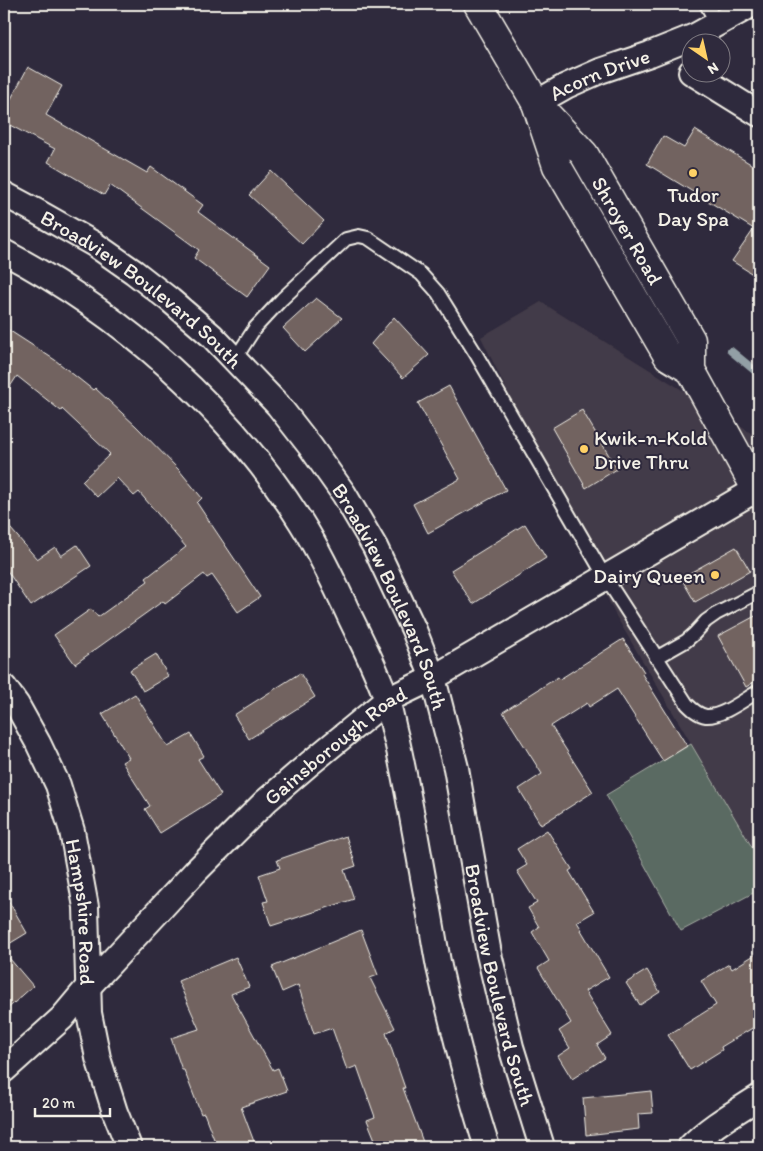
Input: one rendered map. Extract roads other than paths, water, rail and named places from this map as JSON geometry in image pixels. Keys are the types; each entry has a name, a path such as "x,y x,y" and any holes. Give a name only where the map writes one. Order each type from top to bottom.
{"main road":[{"name":"Shroyer Road","path":"478,4 536,103 557,166 668,356 692,370 758,491"}],"street":[{"path":"650,54 695,36 753,4"},
{"name":"Acorn Drive","path":"536,103 566,86 600,71 650,54 680,66"},
{"name":"Acorn Drive","path":"709,82 759,114"},
{"name":"Broadview Boulevard South","path":"4,194 94,244 134,272 212,336 278,405 344,494 378,555 414,630 433,678 456,768 492,963 512,1048 542,1147"},
{"name":"Broadview Boulevard South","path":"4,252 66,288 104,314 138,340 177,374 239,438 269,476 300,522 329,571 367,651 387,700 406,779 439,964 462,1060 488,1147"},
{"name":"Gainsborough Road","path":"4,1070 62,1018 88,987 195,872 266,801 387,700 433,678 604,577 758,491"},
{"name":"Hampshire Road","path":"4,687 17,705 42,751 58,785 72,831 86,907 89,1013 98,1058 115,1112 129,1147"},
{"path":"690,1147 724,1120 759,1097"}],"lane":[{"path":"706,4 717,24"},
{"path":"235,358 255,328 282,299 346,239 359,236 368,238 421,274 438,293 476,354 604,577 687,704 696,712 706,716 718,714 759,692"},
{"path":"656,658 686,641 706,620 759,592"}],"waterway":[{"path":"731,351 759,374"}],"place":[{"name":"Tudor Day Spa","path":"693,173"},
{"name":"Kwik-n-Kold Drive Thru","path":"584,449"},
{"name":"Dairy Queen","path":"715,575"}]}
